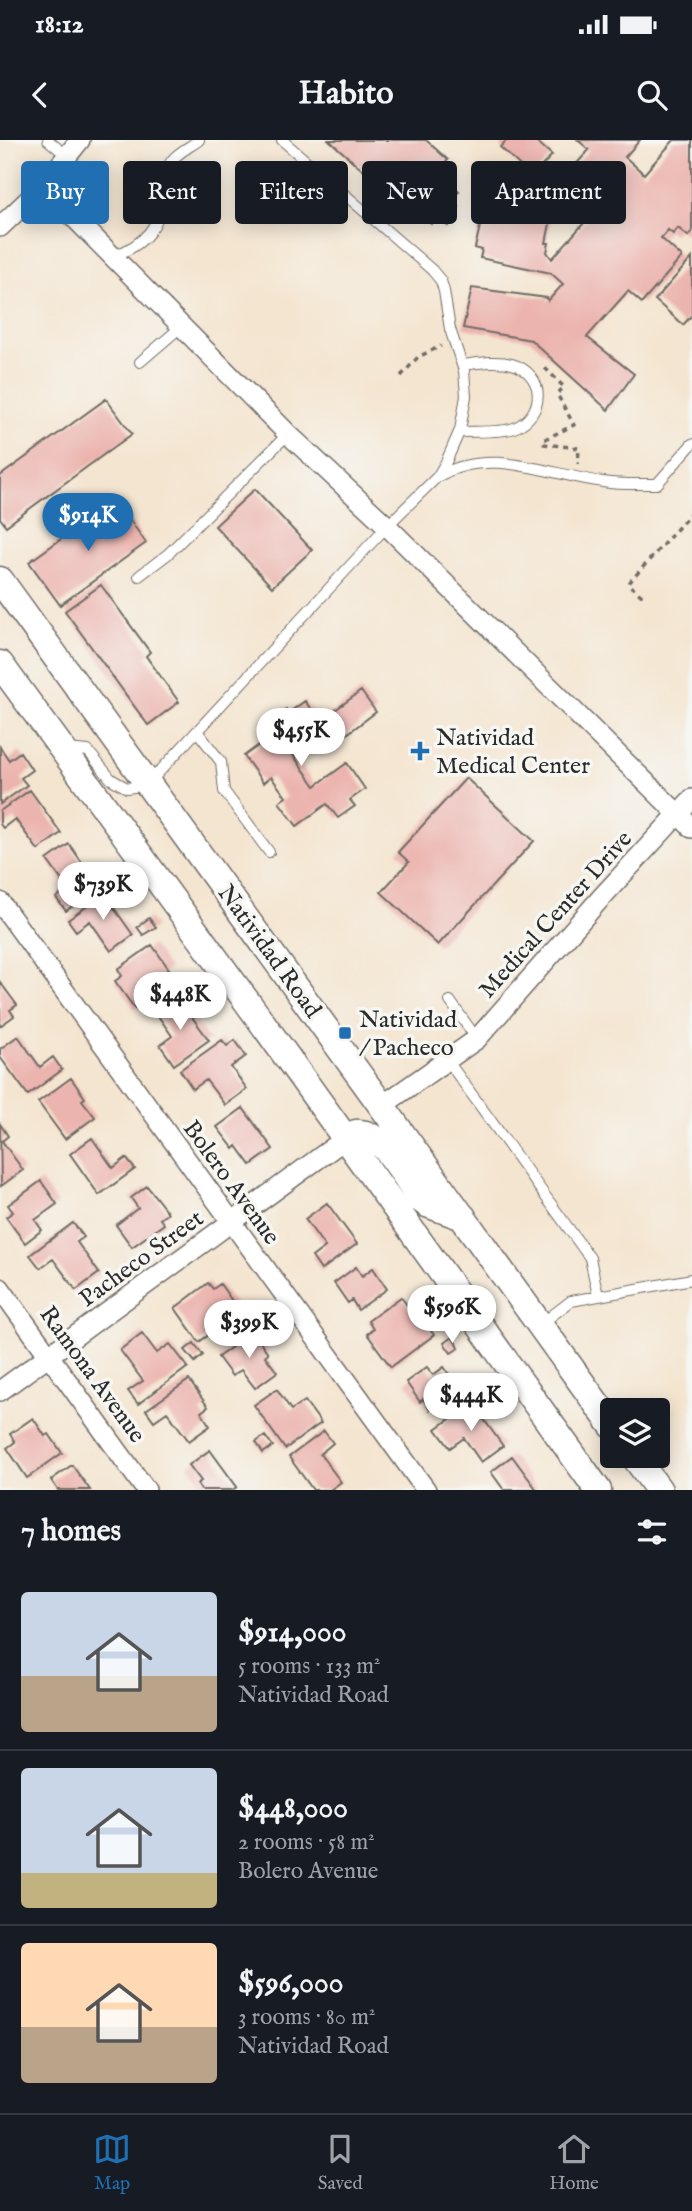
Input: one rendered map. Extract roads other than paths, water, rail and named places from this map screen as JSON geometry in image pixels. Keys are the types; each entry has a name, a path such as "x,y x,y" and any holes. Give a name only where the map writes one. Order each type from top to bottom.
{"main road":[{"name":"Natividad Road","path":"0,580 383,1105 600,1409"},
{"name":"Natividad Road","path":"0,664 256,1014 598,1490"},
{"path":"345,1139 362,1132 374,1137 385,1148 420,1199 463,1217"},
{"path":"643,1468 659,1490"}],"street":[{"path":"63,161 80,140"},
{"path":"0,227 21,207"},
{"path":"81,224 288,434 387,526 685,821"},
{"name":"Medical Center Drive","path":"383,1105 477,1038 685,821 692,799"},
{"name":"Bolero Avenue","path":"0,902 426,1490"},
{"name":"Pacheco Street","path":"0,1391 345,1139"},
{"name":"Ramona Avenue","path":"0,1288 146,1490"}],"lane":[{"path":"48,140 67,156"},
{"path":"113,256 131,250 150,232 163,202 169,165 174,158 199,140"},
{"path":"282,140 432,270 441,281 450,329 463,365 466,396 465,413 459,432 437,477"},
{"path":"140,362 182,326"},
{"path":"459,432 513,429 531,418 537,402 537,385 529,372 511,364 491,362 463,365"},
{"path":"139,576 168,554 288,434"},
{"path":"62,749 88,751 111,779 127,788 147,785 387,526 437,477 452,468 467,463 485,462 539,468 603,482 657,484 692,444"},
{"path":"197,732 221,762 224,791 269,852"},
{"path":"450,1001 477,1038"},
{"path":"447,1060 590,1258 598,1296"},
{"path":"540,1325 571,1301 692,1279"}],"place":[{"name":"Natividad Medical Center","path":"420,751"},
{"name":"Natividad / Pacheco","path":"345,1033"}]}
